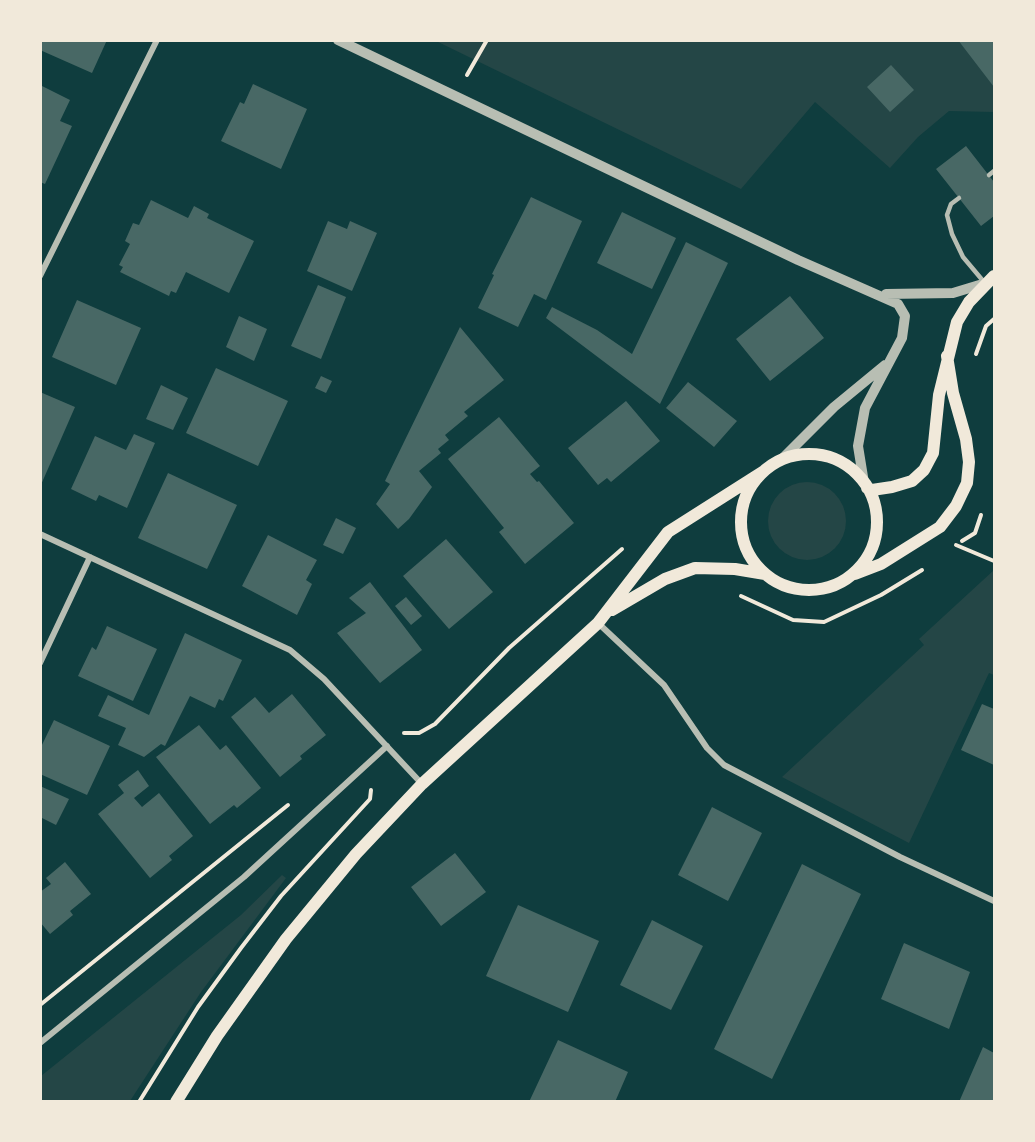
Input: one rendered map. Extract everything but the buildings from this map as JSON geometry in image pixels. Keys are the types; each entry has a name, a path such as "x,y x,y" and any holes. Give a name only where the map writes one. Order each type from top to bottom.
{"main road":[{"path":"866,485 882,488 912,481 924,470 933,453 939,395 957,322 969,302 990,280"},
{"path":"602,618 665,579 695,568 735,569 765,574 785,586 806,590 825,588 881,564 940,527 956,506 967,483 969,462 947,356"},
{"path":"176,1101 217,1036 286,939 356,854 423,784 602,618 668,532 780,461 800,455 825,456 851,469 866,485 876,512 875,535 865,560 849,576"},
{"path":"764,471 748,493 741,520 746,547 765,574"}],"street":[{"path":"40,276 157,40"},
{"path":"338,40 788,255 898,304 904,310 905,326 902,338 865,408 858,446 866,485"},
{"path":"873,293 924,296 953,293 990,280"},
{"path":"780,461 834,407 889,360"},
{"path":"40,534 290,650 324,679 423,784"},
{"path":"40,663 90,556"},
{"path":"602,618 664,685 707,748 724,765 900,857 994,901"},
{"path":"40,1043 244,877 387,746"}],"lane":[{"path":"989,175 994,171"},
{"path":"959,198 951,204 947,215 952,234 963,257 990,280"}],"path":[{"path":"467,75 487,40"},
{"path":"986,326 994,319"},
{"path":"946,551 954,544 994,561"},
{"path":"736,593 793,620 824,622 881,595 929,564"},
{"path":"40,1005 289,804"}],"shaded area":[{"path":"436,41 994,41 994,112 949,111 918,137 890,168 815,102 741,189"},
{"path":"807,482 822,485 835,493 843,506 846,521 843,536 835,549 822,557 807,560 792,557 779,549 771,536 768,521 771,506 779,493 792,485"},
{"path":"994,570 994,675 989,673 909,843 782,777 924,645 919,639"},
{"path":"282,875 286,878 201,992 130,1101 41,1101 41,1076 241,915"}]}
